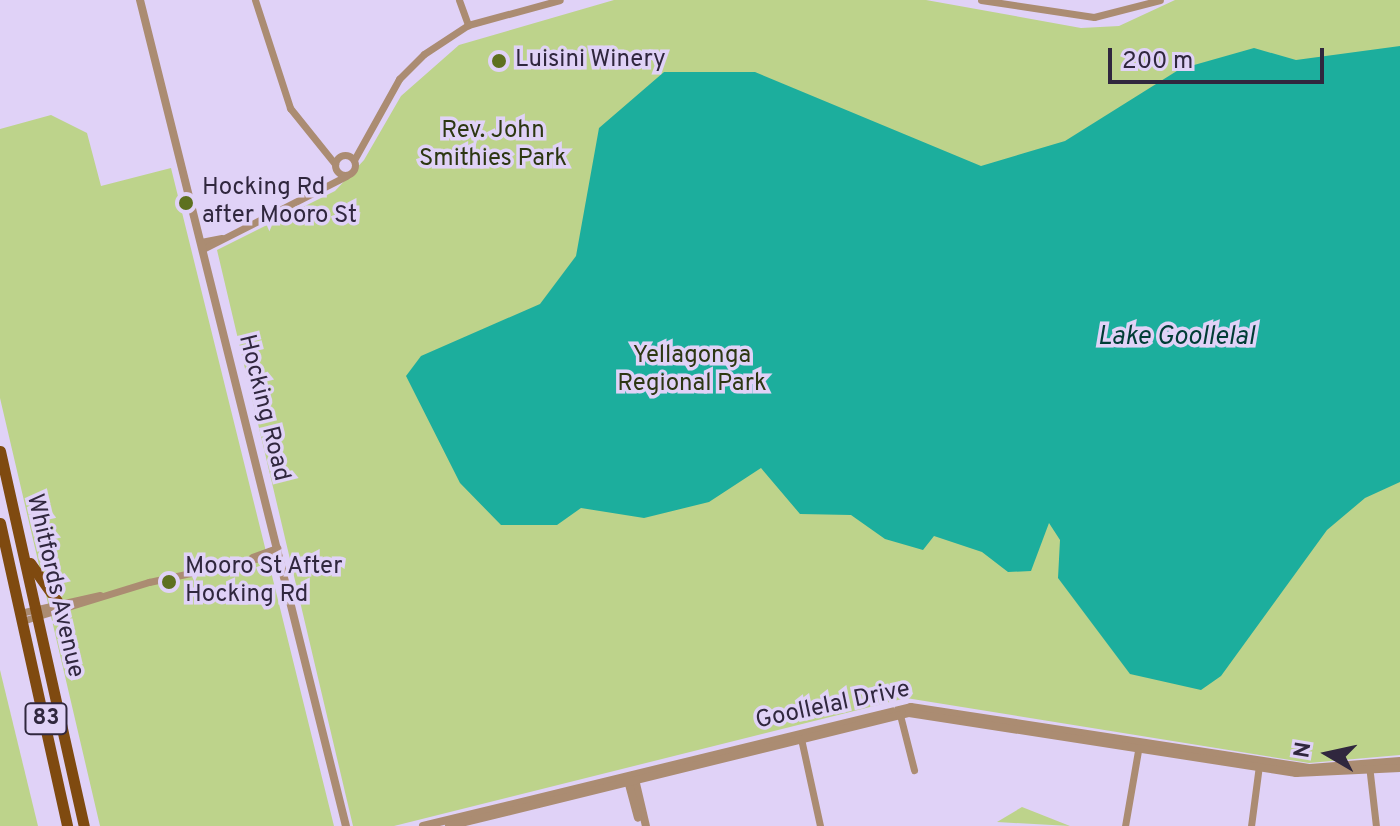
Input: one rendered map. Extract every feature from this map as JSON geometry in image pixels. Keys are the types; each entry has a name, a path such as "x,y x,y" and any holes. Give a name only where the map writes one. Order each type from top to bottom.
{"main road":[{"name":"Whitfords Avenue","path":"0,451 84,826"},
{"name":"Whitfords Avenue","path":"0,523 67,826"},
{"path":"24,552 57,601"}],"street":[{"name":"Hocking Road","path":"140,0 346,826"},
{"path":"255,0 281,87 335,166 346,176"},
{"path":"459,0 468,25"},
{"path":"323,187 335,166 361,147 399,79 468,25 560,0"},
{"path":"981,0 1094,17 1160,0"},
{"path":"324,147 348,157"},
{"path":"346,176 348,157"},
{"path":"202,246 346,176"},
{"path":"37,611 277,551"},
{"path":"21,617 57,601 100,595"},
{"path":"899,711 914,770"},
{"name":"Goollelal Drive","path":"449,826 899,711 1260,764 1400,768"},
{"path":"800,734 820,826"},
{"path":"1125,826 1139,745"},
{"name":"Goollelal Drive","path":"1370,768 1400,761"},
{"path":"1251,826 1260,764"},
{"path":"1370,768 1376,826"},
{"path":"631,778 643,826"},
{"name":"Goollelal Drive","path":"423,826 631,778"}],"green space":[{"name":"Yellagonga Regional Park","path":"614,0 926,0 1081,28 1119,26 1175,0 1400,0 1400,755 1309,763 906,698 394,826 353,826 217,250 335,191 364,160 401,96 459,45"},
{"path":"51,115 87,133 101,186 171,168 334,826 100,826 0,398 0,129"},
{"path":"0,670 38,826 0,826"},
{"path":"1022,807 1070,826 997,822"}],"water":[{"name":"Lake Goollelal","path":"1400,46 1400,482 1365,498 1327,530 1221,676 1201,690 1130,674 1058,578 1060,540 1049,523 1031,571 1008,572 982,552 934,536 923,550 885,539 851,515 800,514 761,468 709,502 644,518 581,508 557,525 501,525 460,483 406,376 421,356 540,304 576,256 599,128 664,72 755,72 981,166 1065,141 1180,69 1254,48 1296,60"}],"place":[{"name":"Luisini Winery","path":"499,61"},
{"name":"Hocking Rd after Mooro St","path":"186,203"},
{"name":"Mooro St After Hocking Rd","path":"169,582"}],"park label":[{"name":"Rev. John Smithies Park","path":"493,146"}]}
